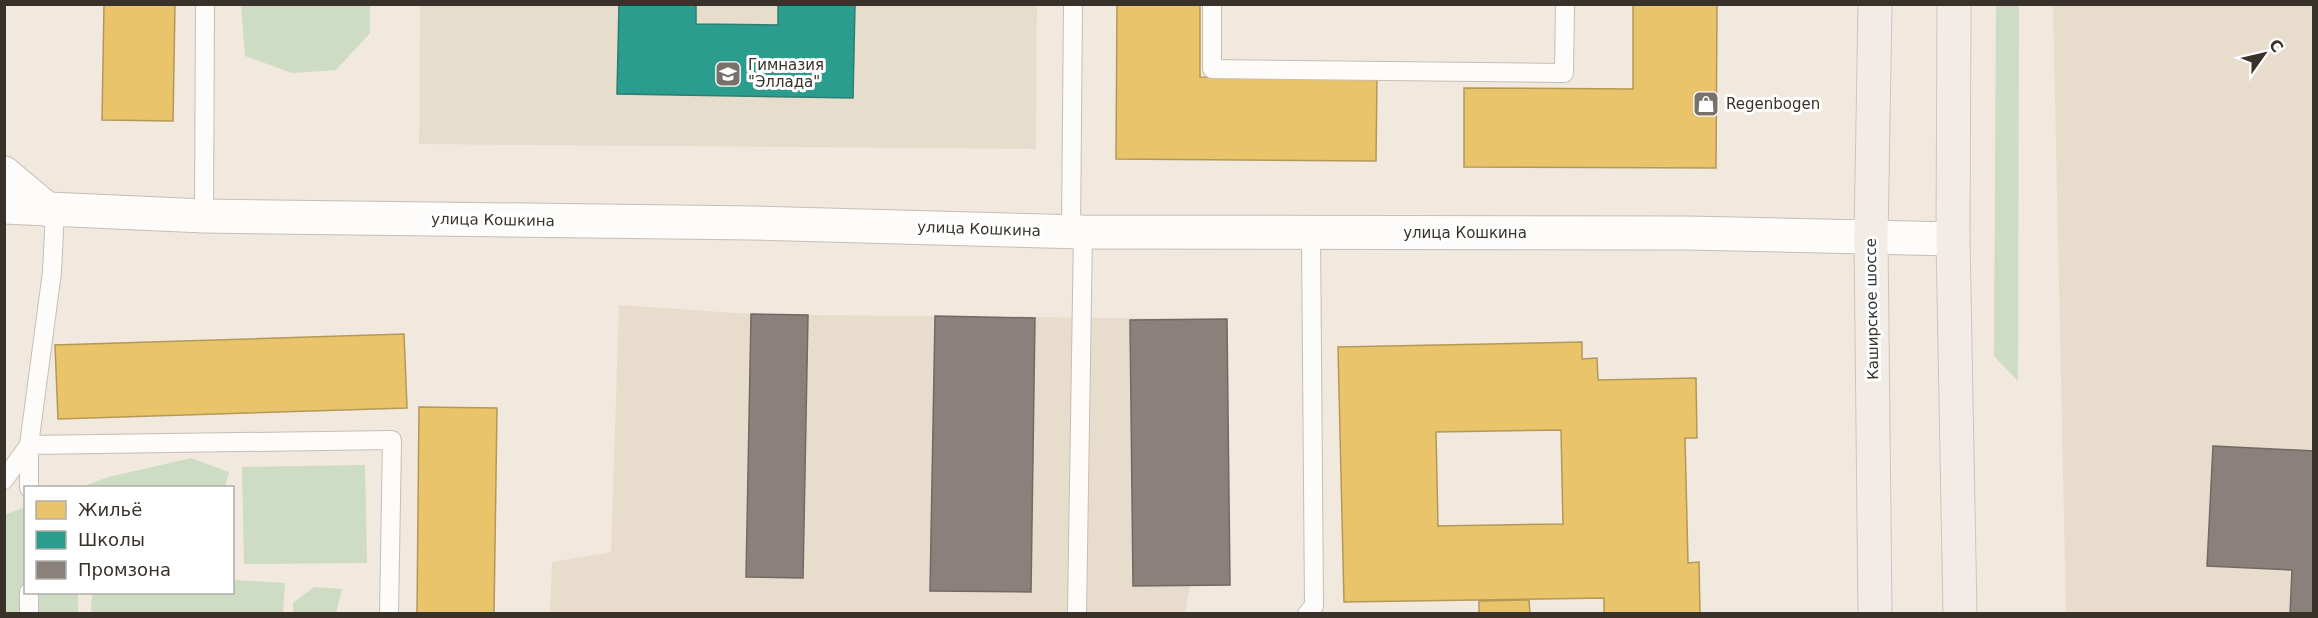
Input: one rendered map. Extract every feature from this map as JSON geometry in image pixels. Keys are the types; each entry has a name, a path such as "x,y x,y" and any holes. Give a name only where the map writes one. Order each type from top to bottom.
{"main road":[{"name":"Каширское шоссе","path":"1875,4 1870,238 1875,614"},
{"path":"1954,4 1953,239 1960,614"},
{"path":"4,172 52,210"},
{"name":"улица Кошкина","path":"4,207 204,216 753,223 1077,232 1687,233 1953,239"}],"lane":[{"path":"204,216 205,4"},
{"path":"1073,4 1077,232 1077,614"},
{"path":"1212,4 1212,69 1564,73 1565,4"},
{"path":"29,486 29,445 52,272 52,210"},
{"path":"1307,614 1314,606 1311,234"},
{"path":"29,445 392,440 388,614"},
{"path":"4,480 29,445"},
{"path":"29,594 29,614"}],"shaded area":[{"name":"Гимназия \"Эллада\"","path":"420,5 1037,5 1036,149 419,144"},
{"path":"2053,5 2313,5 2313,613 2066,613"},
{"path":"619,305 751,314 1227,319 1230,585 1190,586 1185,613 550,614 552,562 611,552"}],"green space":[{"path":"241,5 370,5 370,33 336,70 292,73 245,56"},
{"path":"1996,5 2019,5 2018,381 1994,356"},
{"path":"191,458 229,472 225,486 84,486 109,477"},
{"path":"365,465 367,563 244,564 242,467"},
{"path":"24,507 24,594 78,594 78,613 5,613 4,515"},
{"path":"234,580 285,583 283,613 91,613 92,594 234,594"},
{"path":"314,587 342,589 336,613 293,613 293,603"}],"building: Жильё":[{"path":"104,4 175,4 173,121 102,120"},
{"path":"1117,4 1200,4 1200,77 1377,78 1376,161 1116,159"},
{"path":"1633,4 1717,4 1716,168 1464,167 1464,88 1633,89"},
{"path":"404,334 407,408 58,419 55,345"},
{"path":"1582,342 1582,359 1597,358 1598,380 1696,378 1697,438 1685,438 1688,563 1699,562 1700,614 1604,614 1604,598 1344,602 1338,347","holes":["1561,430 1563,524 1438,526 1436,432"]},
{"path":"419,407 497,408 494,614 417,614"},
{"path":"1529,600 1530,614 1479,614 1479,601"}],"building: Школы":[{"path":"619,4 696,4 696,24 778,25 778,4 855,4 853,98 617,94"}],"building: Промзона":[{"path":"751,314 808,315 803,578 746,577"},
{"path":"935,316 1035,318 1031,592 930,591"},
{"path":"1227,319 1230,585 1133,586 1130,320"},
{"path":"2213,446 2314,451 2314,614 2290,614 2292,570 2207,566"}],"place":[{"name":"Гимназия \"Эллада\"","path":"728,74"},
{"name":"Regenbogen","path":"1706,104"}]}
